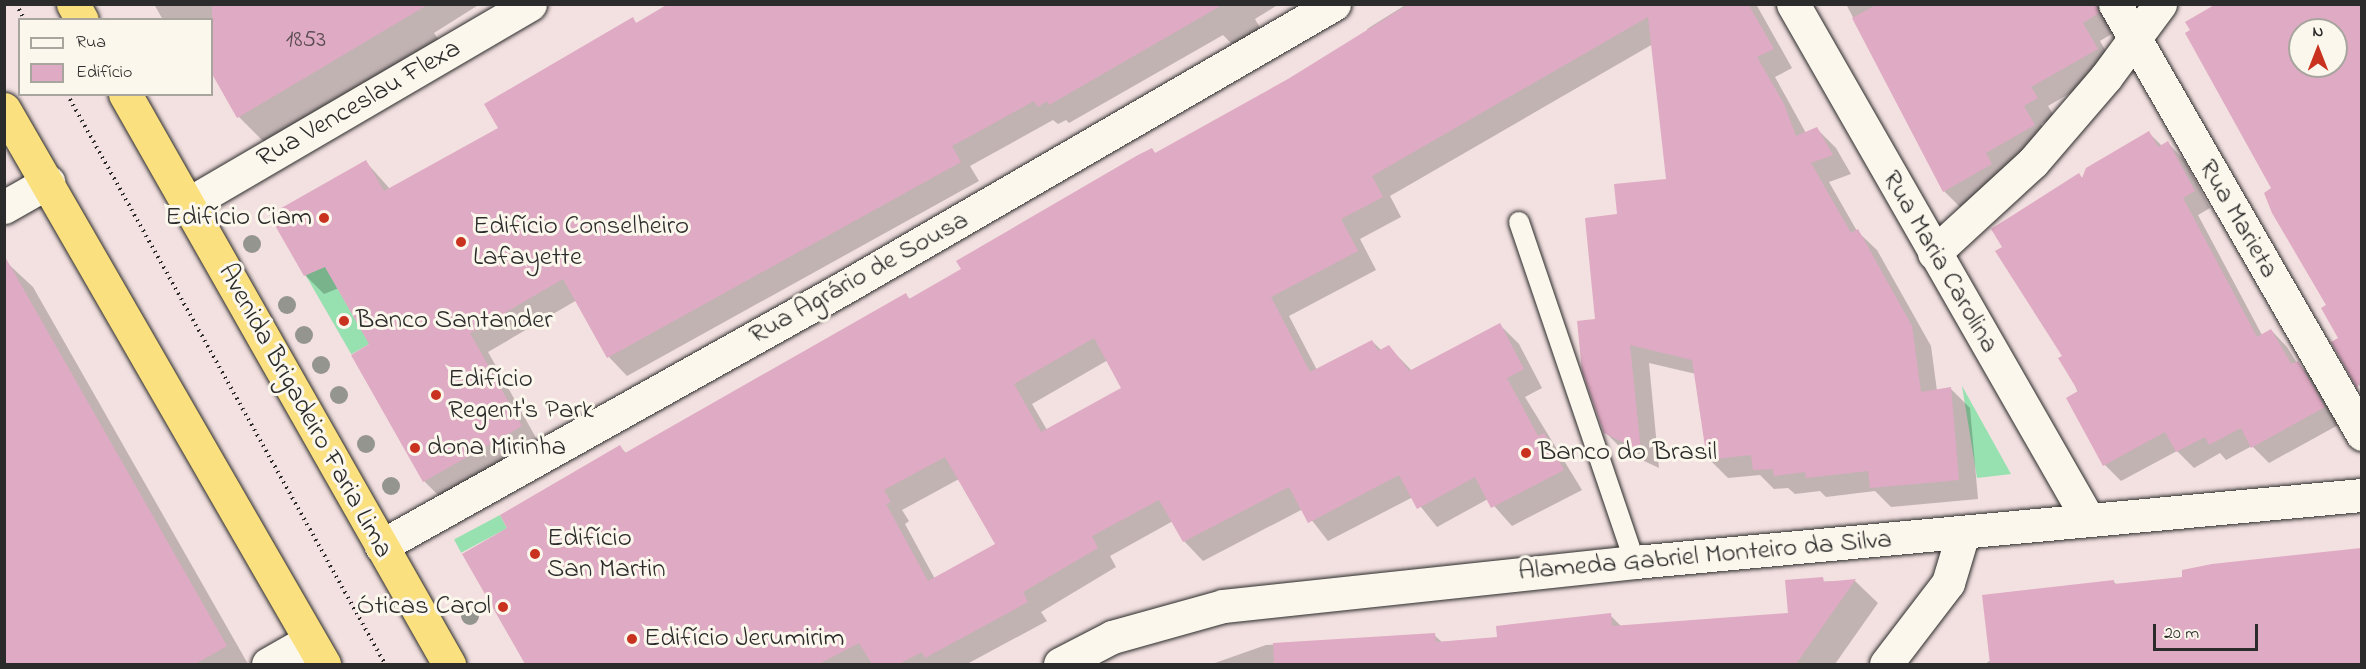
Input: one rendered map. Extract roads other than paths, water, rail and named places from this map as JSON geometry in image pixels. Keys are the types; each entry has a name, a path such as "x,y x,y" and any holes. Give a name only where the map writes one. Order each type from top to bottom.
{"highway":[{"path":"73,4 81,18"},
{"name":"Avenida Brigadeiro Faria Lima","path":"126,96 449,664"},
{"path":"4,109 317,652"}],"street":[{"name":"Rua Venceslau Flexa","path":"188,204 530,4"},
{"name":"Rua Agrário de Sousa","path":"381,546 855,282 1334,4"},
{"name":"Rua Maria Carolina","path":"1793,4 2088,519"},
{"name":"Rua Marieta","path":"2115,4 2361,434"},
{"path":"1934,253 2033,162 2134,40 2160,4"},
{"path":"4,207 48,182"},
{"name":"Alameda Gabriel Monteiro da Silva","path":"1060,664 1112,637 1223,606 1635,562 2361,495"},
{"path":"1886,664 1948,583 1963,533"},
{"path":"268,664 317,652"}],"lane":[{"path":"1519,222 1635,562"}],"place":[{"name":"Edifício Ciam","path":"324,218"},
{"name":"Edifício Conselheiro Lafayette","path":"461,242"},
{"name":"Banco Santander","path":"344,321"},
{"name":"Edifício Regent's Park","path":"436,395"},
{"name":"dona Mirinha","path":"415,448"},
{"name":"Banco do Brasil","path":"1526,453"},
{"name":"Edifício San Martin","path":"535,554"},
{"name":"Óticas Carol","path":"503,607"},
{"name":"Edifício Jerumirim","path":"632,639"}]}
